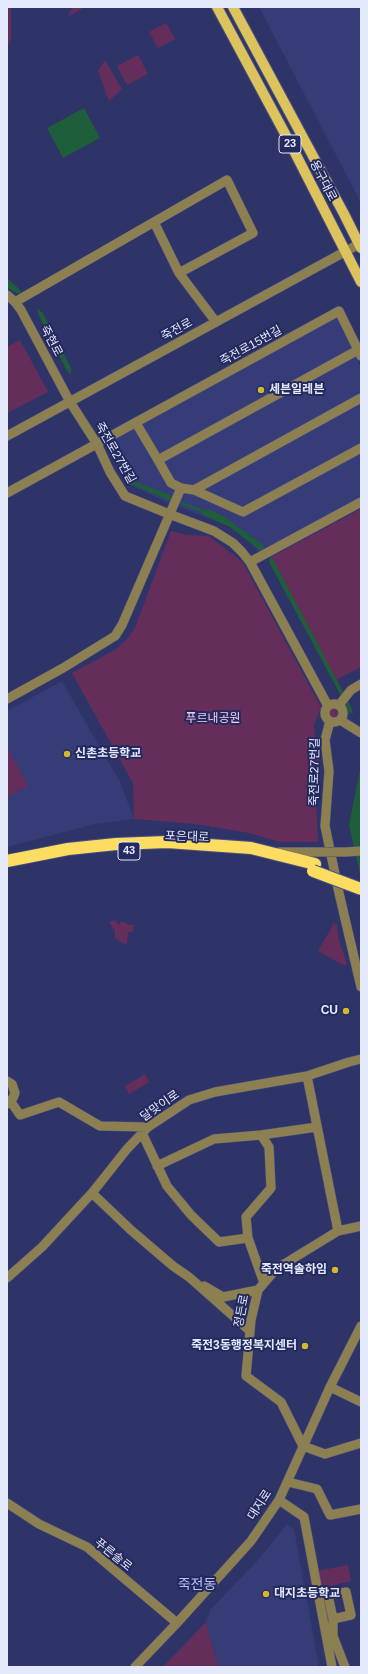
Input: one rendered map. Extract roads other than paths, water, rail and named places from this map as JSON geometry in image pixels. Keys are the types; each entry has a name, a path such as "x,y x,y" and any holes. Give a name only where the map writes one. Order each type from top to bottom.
{"highway":[{"name":"포은대로","path":"7,861 68,849 116,844 167,842 251,848 270,852 314,868 361,882"},
{"name":"포은대로","path":"7,869 69,856 117,851 168,850 252,856 314,868 361,890"}],"main road":[{"name":"용구대로","path":"217,7 361,282"},
{"name":"용구대로","path":"233,7 360,246"}],"street":[{"path":"15,302 227,180 253,233 179,273"},
{"path":"154,222 179,273 216,322"},
{"name":"죽전로","path":"7,436 346,251 360,246"},
{"name":"죽현로","path":"7,295 15,302 70,402"},
{"name":"죽전로15번길","path":"7,493 339,312 360,353 158,460"},
{"path":"194,490 361,398"},
{"name":"죽전로27번길","path":"70,402 97,444 110,472 125,496 214,531 234,543 250,562 328,706"},
{"path":"136,423 171,483 180,490 194,490 243,512 361,448"},
{"path":"7,699 63,668 115,636 122,625 180,490"},
{"path":"250,562 361,502"},
{"path":"361,684 351,690 341,702 332,703 325,708 324,715 330,722 344,722 361,733"},
{"path":"341,702 344,722"},
{"name":"죽전로27번길","path":"330,722 325,740 329,771 325,826 361,987"},
{"path":"270,852 361,851"},
{"name":"달맞이로","path":"7,1278 42,1247 145,1130 189,1100 215,1092 307,1076 361,1059"},
{"path":"307,1076 338,1231"},
{"path":"7,1081 14,1088 15,1093 9,1103 20,1114 59,1102 100,1126 145,1130 157,1166 167,1186 191,1215 219,1242 248,1238"},
{"path":"157,1166 214,1139 261,1135 317,1127"},
{"path":"92,1192 132,1231 173,1266 223,1297 261,1286 248,1238 246,1217 271,1188 270,1147 261,1135"},
{"name":"정든로","path":"303,1446 281,1402 246,1376 251,1320 261,1286 276,1269 338,1231 361,1226"},
{"path":"189,1277 250,1331"},
{"name":"대지로","path":"135,1667 251,1541 279,1500 330,1387 359,1338 361,1326"},
{"path":"330,1387 361,1402"},
{"path":"303,1446 325,1454 361,1443"},
{"path":"288,1482 317,1489 330,1515 361,1509"},
{"path":"279,1500 304,1517 332,1667"},
{"name":"푸른솔로","path":"7,1503 39,1524 87,1547 177,1623"},
{"path":"333,1619 333,1636 345,1667"}],"waterway":[{"path":"177,501 202,511"}],"place":[{"name":"세븐일레븐","path":"261,390"},
{"name":"신촌초등학교","path":"67,754"},
{"name":"CU","path":"346,1011"},
{"name":"죽전역솔하임","path":"335,1270"},
{"name":"죽전3동행정복지센터","path":"305,1346"},
{"name":"대지초등학교","path":"266,1594"}],"district":[{"name":"죽전동","path":"197,1585"}],"park label":[{"name":"푸르내공원","path":"213,719"}]}
